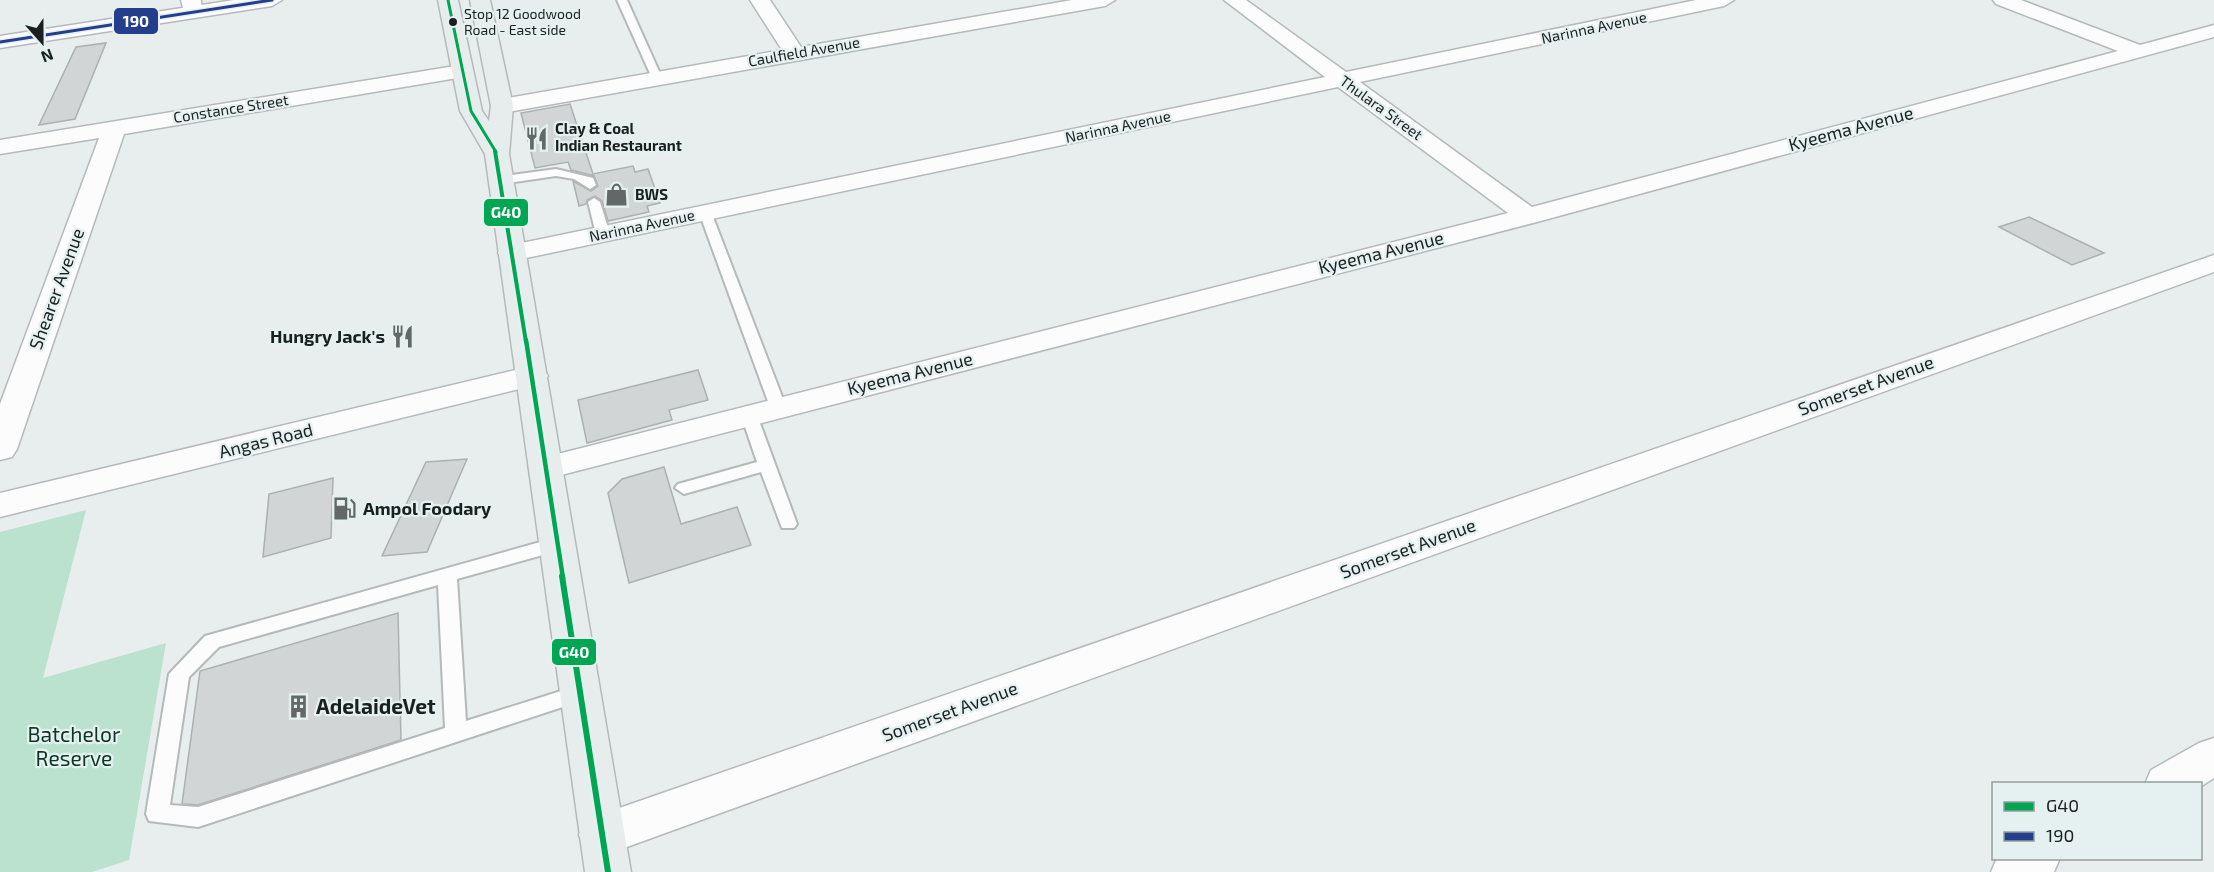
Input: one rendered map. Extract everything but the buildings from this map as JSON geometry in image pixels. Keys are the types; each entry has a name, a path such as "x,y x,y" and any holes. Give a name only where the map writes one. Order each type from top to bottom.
{"main road":[{"path":"480,0 502,106 499,167 608,872"},
{"path":"444,2 471,111 499,167"}],"street":[{"path":"0,42 191,6 272,0"},
{"path":"760,0 795,54"},
{"name":"Caulfield Avenue","path":"502,106 795,54 1047,5 1105,0"},
{"name":"Thulara Street","path":"1234,0 1528,216"},
{"name":"Narinna Avenue","path":"512,253 1724,0"},
{"path":"2003,0 2138,51"},
{"name":"Kyeema Avenue","path":"546,468 1528,216 2214,30"},
{"path":"2179,40 2214,52"},
{"name":"Constance Street","path":"0,147 461,71"},
{"name":"Shearer Avenue","path":"0,449 114,128"},
{"name":"Somerset Avenue","path":"602,835 2212,266"},
{"name":"Angas Road","path":"0,505 532,376"},
{"path":"2169,782 2214,756"},
{"path":"2014,872 2034,860"}],"lane":[{"path":"622,0 657,78"},
{"path":"499,167 572,173 589,181 590,185"},
{"path":"594,202 603,234"},
{"path":"705,212 778,407"},
{"path":"749,415 788,524"},
{"path":"684,488 766,465"},
{"path":"558,544 212,641 179,674 157,814 198,817 580,693"},
{"path":"447,575 456,733"}],"green space":[{"name":"Batchelor Reserve","path":"86,510 43,678 166,643 129,860 92,872 0,872 0,532"}],"transit line":[{"name":"190","path":"0,42 272,0"},
{"name":"G40","path":"448,0 471,111 497,154 608,872"}],"place":[{"name":"Stop 12 Goodwood Road - East side","path":"453,22"},
{"name":"Clay & Coal Indian Restaurant","path":"537,138"},
{"name":"BWS","path":"617,195"},
{"name":"Hungry Jack's","path":"403,337"},
{"name":"Ampol Foodary","path":"345,509"},
{"name":"AdelaideVet","path":"298,707"}]}
